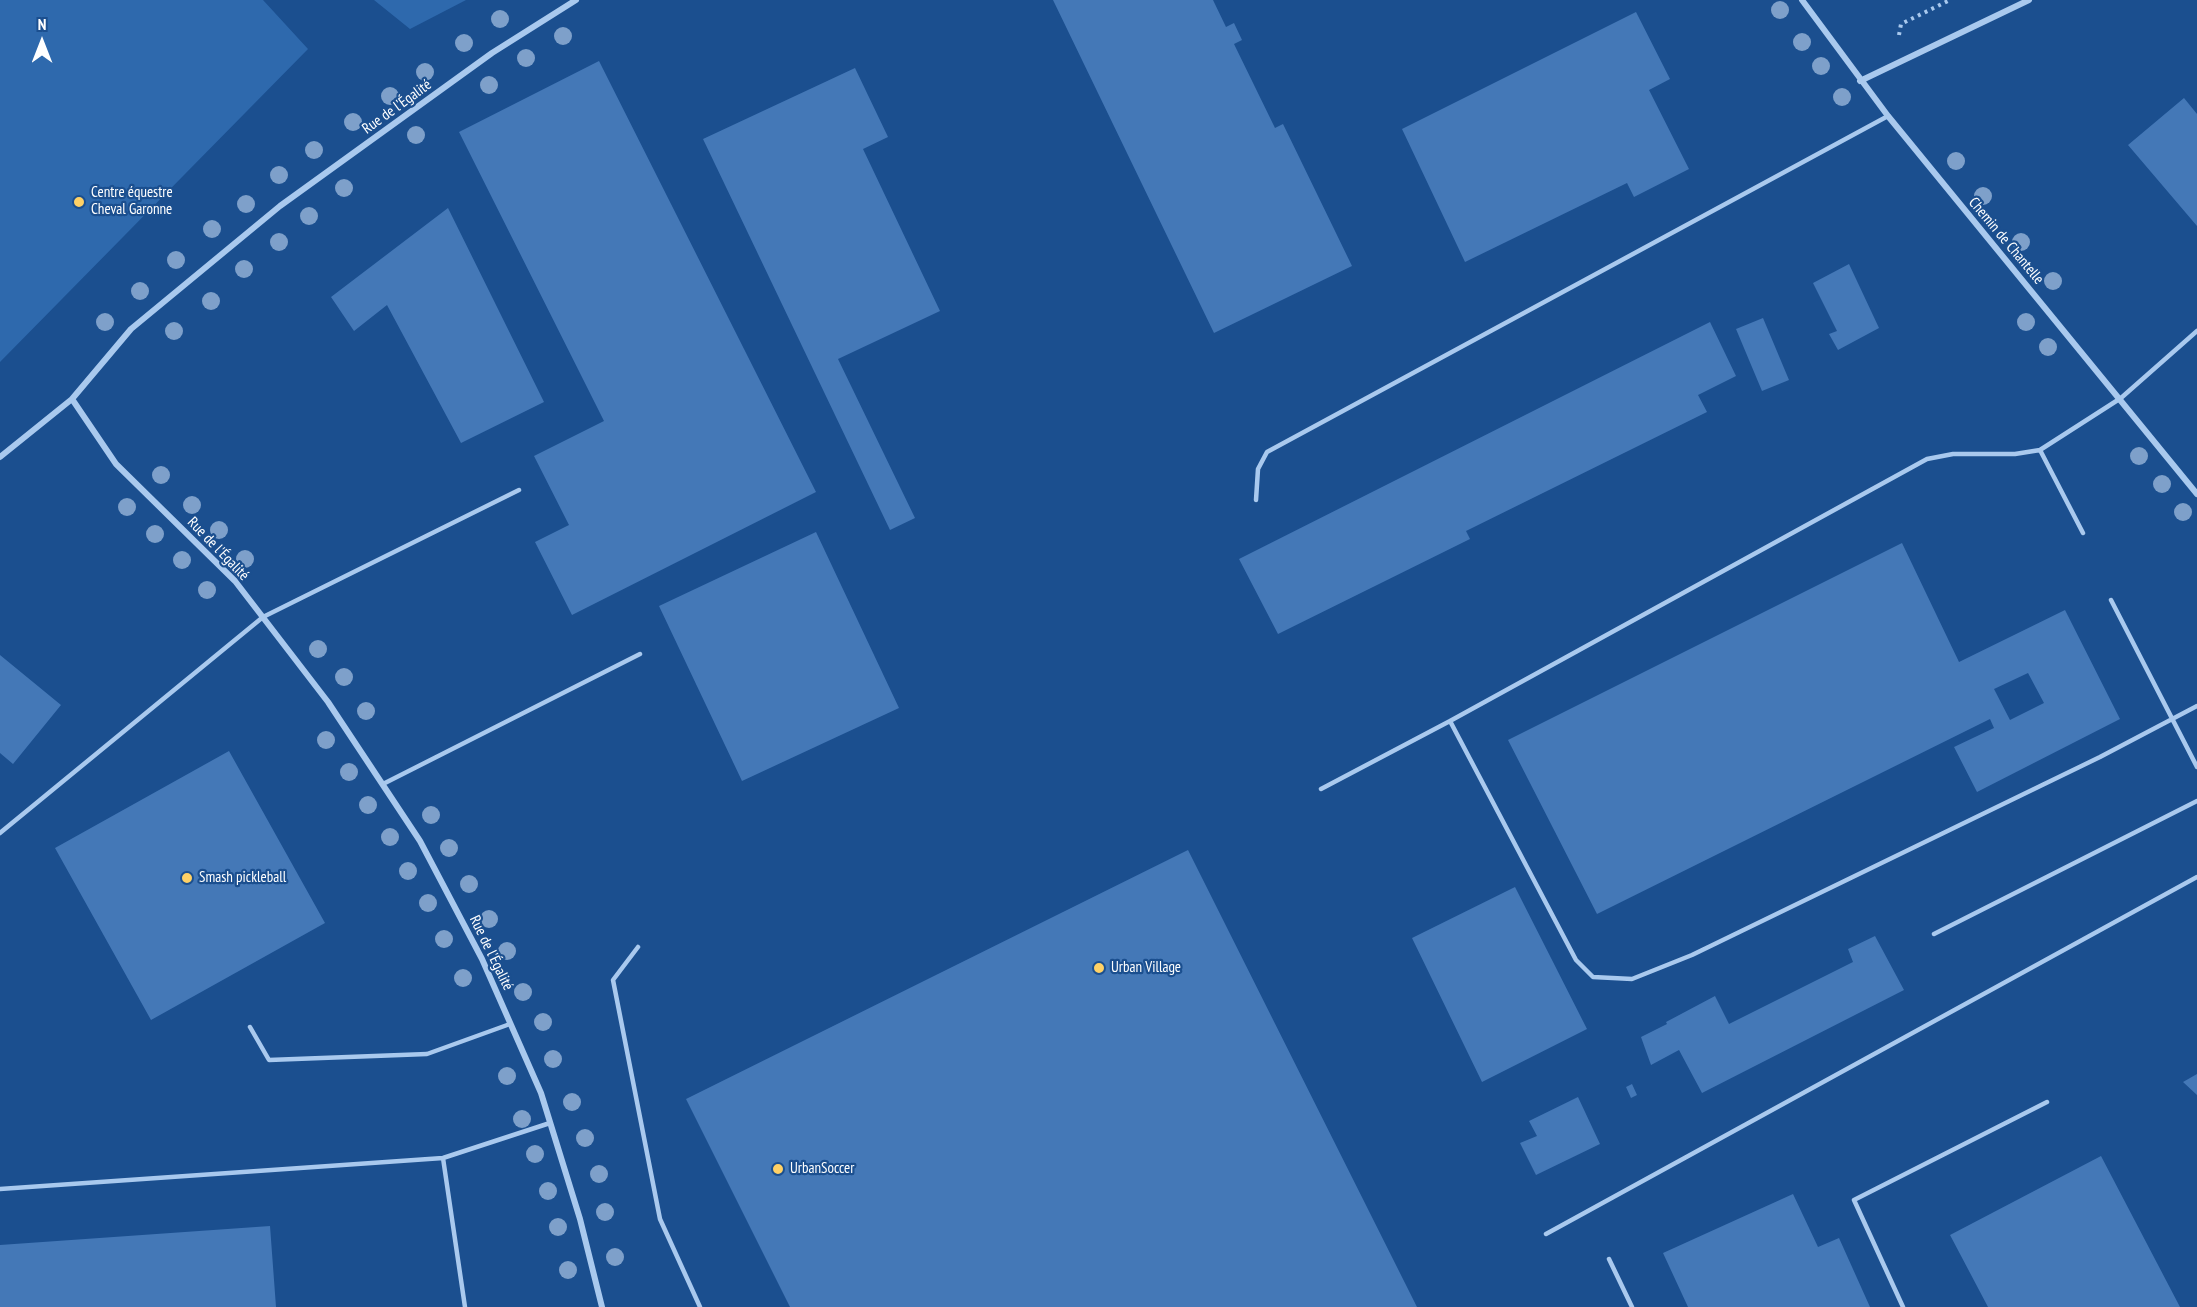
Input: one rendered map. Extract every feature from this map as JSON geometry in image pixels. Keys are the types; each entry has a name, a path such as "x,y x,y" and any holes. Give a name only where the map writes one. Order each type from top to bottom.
{"street":[{"name":"Rue de l'Égalité","path":"576,0 492,53 280,206 131,329 72,399 116,464 235,581 328,702 420,841 482,959 541,1093 580,1219 602,1307"},
{"name":"Chemin de Chantelle","path":"1802,0 1860,81 2121,398 2197,494"},
{"path":"1860,81 2029,0"},
{"path":"0,457 72,399"}],"lane":[{"path":"1256,500 1257,469 1267,452 1888,116"},
{"path":"1321,789 1927,459 1953,454 2015,454 2040,450 2121,398 2197,331"},
{"path":"2040,450 2083,533"},
{"path":"0,833 263,617 519,490"},
{"path":"2111,600 2197,767"},
{"path":"382,784 640,654"},
{"path":"1449,721 1576,960 1593,977 1632,979 1692,955 2100,757 2197,706"},
{"path":"1934,934 2197,801"},
{"path":"1545,1234 2197,877"},
{"path":"638,947 613,980 660,1219 699,1307"},
{"path":"250,1027 269,1060 427,1054 510,1024"},
{"path":"1903,1307 1854,1200 2047,1102"},
{"path":"0,1189 443,1158 550,1123"},
{"path":"443,1158 465,1307"},
{"path":"1609,1259 1632,1307"}],"shaded area":[{"name":"Centre équestre Cheval Garonne","path":"0,0 263,0 308,49 0,362"},
{"path":"374,0 466,0 410,29"}],"building":[{"path":"1053,0 1213,0 1226,27 1234,23 1242,40 1234,44 1275,128 1283,124 1352,266 1214,333"},
{"path":"1636,12 1670,79 1649,90 1689,169 1634,197 1627,183 1465,262 1402,129"},
{"path":"599,61 816,492 572,615 535,542 569,525 534,456 604,421 459,132"},
{"path":"855,68 888,137 863,149 940,311 838,359 915,518 890,530 703,139"},
{"path":"2184,98 2197,114 2197,226 2128,145"},
{"path":"448,208 544,402 461,443 387,305 354,331 331,297"},
{"path":"1849,264 1879,328 1838,350 1829,334 1837,331 1813,283"},
{"path":"1763,318 1789,380 1762,391 1736,329"},
{"path":"1710,322 1736,376 1698,395 1707,412 1466,531 1470,539 1278,634 1239,559"},
{"path":"816,532 899,708 742,781 659,606"},
{"path":"1902,543 1959,662 2065,610 2120,719 1977,792 1954,747 1994,728 1990,719 1597,914 1508,740","holes":["2028,673 2044,703 2010,720 1994,689"]},
{"path":"0,655 61,705 13,764 0,753"},
{"path":"229,751 325,923 151,1020 55,848"},
{"name":"Urban Village","path":"1188,850 1417,1307 790,1307 686,1099"},
{"path":"1515,887 1587,1029 1482,1082 1412,938"},
{"path":"1875,936 1904,990 1702,1093 1679,1050 1651,1065 1641,1037 1667,1024 1666,1022 1715,996 1729,1024 1853,962 1848,949"},
{"path":"2197,1074 2197,1095 2183,1082"},
{"path":"1632,1084 1637,1095 1631,1098 1626,1087"},
{"path":"1578,1097 1600,1144 1536,1175 1520,1143 1537,1136 1529,1121"},
{"path":"2101,1156 2180,1307 1988,1307 1950,1235"},
{"path":"1793,1194 1818,1247 1839,1238 1870,1307 1688,1307 1663,1253"},
{"path":"270,1226 276,1307 0,1307 0,1245"}],"place":[{"name":"Centre équestre Cheval Garonne","path":"79,202"},
{"name":"Smash pickleball","path":"187,878"},
{"name":"Urban Village","path":"1099,968"},
{"name":"UrbanSoccer","path":"778,1169"}]}
